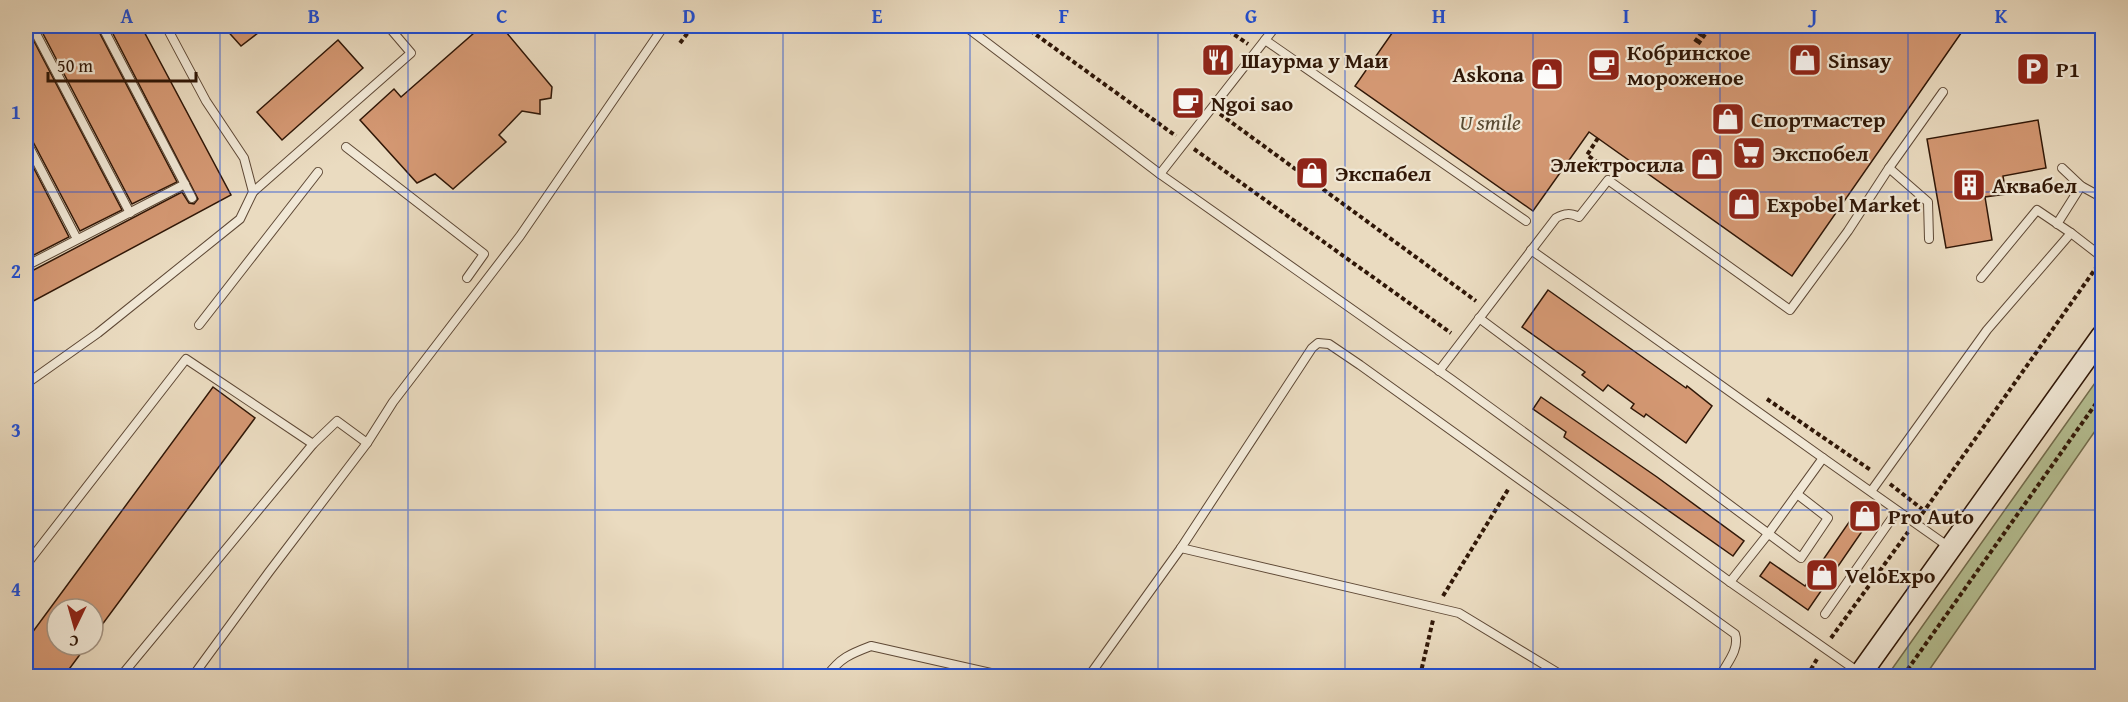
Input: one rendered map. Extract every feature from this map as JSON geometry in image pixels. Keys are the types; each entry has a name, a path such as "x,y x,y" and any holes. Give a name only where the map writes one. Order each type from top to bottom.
{"main road":[{"path":"1860,675 2103,336"}],"lane":[{"path":"32,26 130,213"},
{"path":"102,26 192,198"},
{"path":"166,26 206,101 244,158 253,192"},
{"path":"26,384 98,333 240,219 253,192 411,53 388,26"},
{"path":"193,676 367,443 393,402 520,236 664,26"},
{"path":"965,26 1160,174 1439,371 1730,582 1825,647 1860,675"},
{"path":"1160,174 1276,26"},
{"path":"1265,40 1526,221"},
{"path":"1439,371 1556,218 1571,213 1579,217 1608,180 1790,310 1848,231 1943,92"},
{"path":"26,141 77,239"},
{"path":"346,147 484,254 467,278"},
{"path":"1889,168 1928,202 1929,239"},
{"path":"2062,168 2081,186 2101,197"},
{"path":"199,325 318,172"},
{"path":"26,266 185,184"},
{"path":"2057,224 2081,186"},
{"path":"1981,278 2037,210 2103,258"},
{"path":"1872,490 1987,330 2071,233"},
{"path":"1531,250 1823,458 1872,490 1914,524 1950,548"},
{"path":"1479,318 1801,558 1828,518 1797,494"},
{"path":"1089,676 1180,548 1312,348 1318,343 1329,344 1360,365 1735,634 1737,641 1735,649 1720,676"},
{"path":"26,565 186,359 313,444"},
{"path":"121,676 313,444 337,422 367,443"},
{"path":"1730,582 1823,458"},
{"path":"1825,614 1897,511"},
{"path":"1180,548 1460,613 1563,676"},
{"path":"827,676 836,663 851,653 871,646 968,673 1004,676"}],"path":[{"path":"680,43 693,26"},
{"path":"1024,26 1462,341"},
{"path":"1706,26 1696,43 1711,26"},
{"path":"1212,108 1486,308"},
{"path":"1598,138 1587,155 1610,172 1608,180"},
{"path":"1807,676 1825,647 2103,258"},
{"path":"1903,676 2103,394"},
{"path":"1420,676 1436,607 1516,477"}],"green space":[{"path":"2102,373 2102,421 1925,676 1887,676"}],"building":[{"path":"26,26 122,210 80,231 31,138 26,135"},
{"path":"39,26 96,26 177,182 132,204"},
{"path":"109,26 141,26 231,195 26,305 26,274 182,192 189,203 194,204 198,199"},
{"path":"223,26 267,26 241,46"},
{"path":"482,26 501,26 552,87 551,98 540,100 540,114 522,111 499,135 506,142 453,189 435,174 417,183 360,120 394,89 401,97"},
{"name":"Экспобел","path":"1397,26 1966,26 1792,276 1589,132 1533,211 1355,86"},
{"path":"338,40 363,68 282,140 257,112"},
{"name":"Аквабел","path":"2038,120 2046,168 2003,176 2006,194 1985,197 1992,240 1946,248 1927,139"},
{"path":"26,153 69,237 32,256 26,244"},
{"path":"1548,290 1686,388 1687,386 1712,406 1686,443 1646,414 1644,417 1631,408 1634,404 1608,385 1603,391 1582,375 1585,372 1522,327"},
{"path":"213,387 255,418 105,621 105,597 58,597"},
{"path":"1541,397 1657,477 1744,541 1733,556 1564,437 1566,432 1533,409"},
{"path":"1863,502 1876,511 1808,610 1760,576 1770,562 1805,586"},
{"path":"45,615 45,657 78,657 64,676 26,676 26,641"}],"place":[{"name":"Шаурма у Маи","path":"1218,60"},
{"name":"Sinsay","path":"1805,60"},
{"name":"Кобринское мороженое","path":"1604,65"},
{"name":"P1","path":"2033,69"},
{"name":"Askona","path":"1547,74"},
{"name":"Ngoi sao","path":"1188,103"},
{"name":"Спортмастер","path":"1728,119"},
{"name":"Экспобел","path":"1749,153"},
{"name":"Электросила","path":"1707,164"},
{"name":"Экспабел","path":"1312,173"},
{"name":"Аквабел","path":"1969,185"},
{"name":"Expobel Market","path":"1744,204"},
{"name":"Pro Auto","path":"1865,516"},
{"name":"VeloExpo","path":"1822,575"}],"park label":[{"name":"U smile","path":"1490,122"}]}
